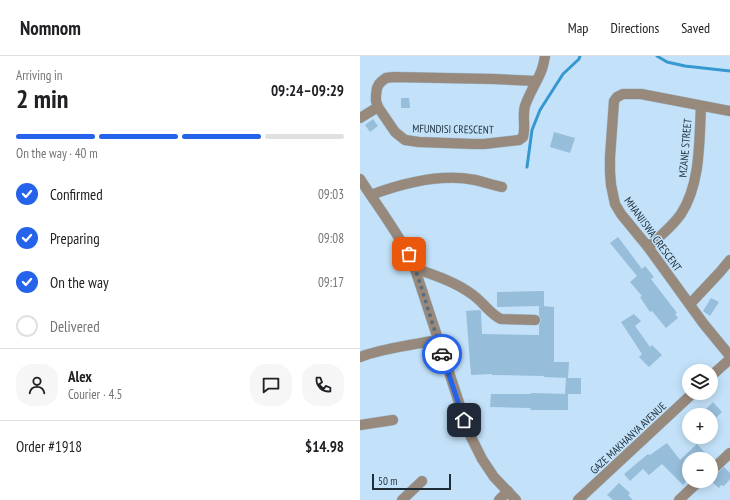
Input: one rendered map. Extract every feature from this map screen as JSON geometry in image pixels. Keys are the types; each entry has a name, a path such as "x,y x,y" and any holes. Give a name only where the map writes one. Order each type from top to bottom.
{"street":[{"name":"MFUNDISI CRESCENT","path":"378,107 396,132 404,140 484,144 519,140 524,134 523,117 525,106 530,92 544,65 545,56"},
{"path":"360,118 378,107 376,95 377,88 386,78 536,81"},
{"name":"MHANJISWA CRESCENT","path":"730,110 641,94 623,94 617,97 614,101 610,157 610,179 615,204 621,214 648,247 703,323 730,357"},
{"name":"MZANE STREET","path":"648,247 673,225 681,214 694,185 701,106"},
{"path":"371,195 392,187 440,178 464,178 502,187"},
{"path":"360,181 371,195 409,254 468,433 494,477 516,500"},
{"path":"690,304 730,260"},
{"path":"414,268 457,285 472,294 497,318 535,320"},
{"path":"360,358 385,350 438,340"},
{"path":"718,369 730,357"},
{"name":"GAZE MAKHANYA AVENUE","path":"578,500 685,400"},
{"path":"360,426 393,420"},
{"path":"718,464 730,453"},
{"path":"402,500 422,481"},
{"path":"679,500 692,488"},
{"path":"498,500 508,491"}],"building":[{"path":"401,98 409,98 410,108 401,108"},
{"path":"373,119 378,126 370,132 365,125"},
{"path":"554,132 575,138 570,153 550,147"},
{"path":"618,237 642,269 645,266 654,277 651,279 677,313 675,314 678,318 666,328 652,311 650,312 640,297 642,296 630,282 637,276 610,243"},
{"path":"544,291 543,306 554,307 554,362 569,362 568,378 492,374 471,375 466,311 481,311 482,334 539,335 539,325 541,320 539,315 539,306 497,307 497,292"},
{"path":"711,298 719,302 710,316 703,311"},
{"path":"634,314 641,321 635,326 650,347 652,345 662,355 649,367 639,357 642,354 621,322"},
{"path":"566,378 581,378 581,394 565,394"},
{"path":"491,394 568,394 568,410 530,410 531,408 490,407"},
{"path":"713,402 722,412 718,416 718,408 707,408"},
{"path":"667,443 680,460 682,458 682,484 662,464 649,475 643,469 630,481 624,474 648,454 650,455"},
{"path":"697,444 704,452 688,452"},
{"path":"724,467 730,473 730,479 724,486 721,485 719,488 718,487 718,472"},
{"path":"619,483 630,493 628,495 633,500 613,500 607,495"}],"waterway":[{"path":"527,167 532,130 540,110 563,74 579,59 580,56"},
{"path":"657,56 667,62 685,66 730,71"}],"way so far":[{"path":"409,254 418,277 442,354"}],"route":[{"path":"442,354 464,420"}]}
